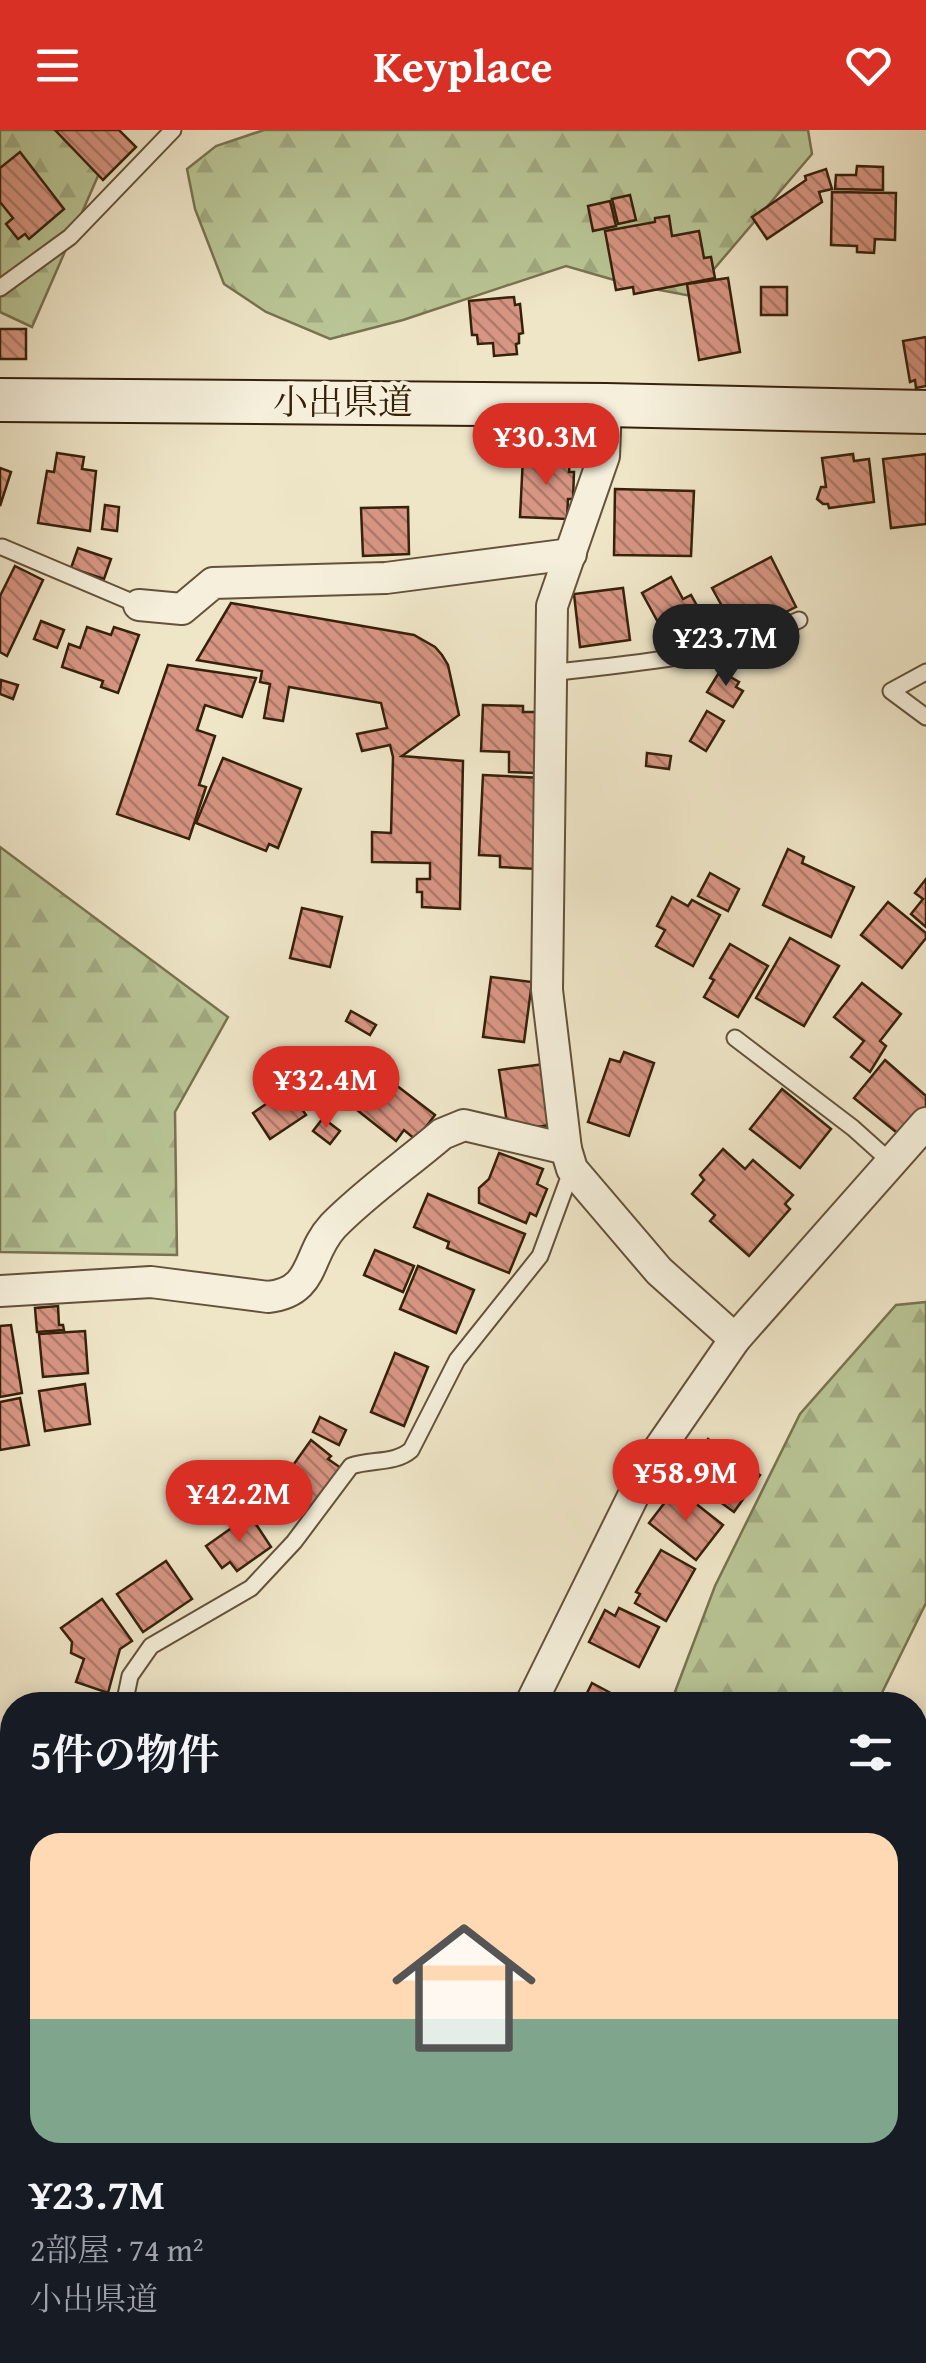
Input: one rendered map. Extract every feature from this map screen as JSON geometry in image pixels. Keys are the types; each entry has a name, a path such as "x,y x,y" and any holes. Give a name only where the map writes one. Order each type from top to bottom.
{"main road":[{"name":"小出県道","path":"5,406 606,405 926,412"}],"street":[{"path":"606,405 604,456 552,606 546,990 569,1159 659,1271 734,1339"},
{"path":"139,605 182,609 214,583 386,578 571,554"},
{"path":"0,1292 151,1282 286,1296 300,1286 331,1228 442,1134 464,1124 569,1159"},
{"path":"536,1692 650,1462 734,1339 926,1124"}],"lane":[{"path":"0,288 70,237 173,130"},
{"path":"1,548 139,605"},
{"path":"551,672 709,653 760,639 799,620"},
{"path":"926,672 891,691 926,716"},
{"path":"735,1038 853,1128 892,1163"},
{"path":"127,1692 130,1676 151,1646 250,1588 294,1542 351,1466 402,1458 411,1450 458,1360 540,1256 569,1159"}],"green space":[{"path":"0,130 98,130 101,169 32,327 0,312"},
{"path":"264,130 808,130 812,154 691,296 628,284 566,266 403,320 330,339 266,312 224,284 195,209 187,169 216,146"},
{"path":"0,847 228,1017 175,1112 177,1255 0,1252"},
{"path":"926,1302 926,1603 882,1692 675,1692 715,1586 800,1414 896,1305"}],"building":[{"path":"55,130 119,130 136,147 103,180"},
{"path":"20,152 64,209 29,239 25,234 18,239 6,224 13,218 0,202 0,168"},
{"path":"857,166 883,167 883,190 835,189 836,175 856,175"},
{"path":"826,169 832,189 819,192 822,202 767,239 752,217 806,180 805,176"},
{"path":"832,192 896,193 895,240 875,239 874,253 857,252 857,246 831,245"},
{"path":"630,195 636,220 618,224 612,199"},
{"path":"610,201 616,226 593,231 588,206"},
{"path":"669,216 672,236 699,231 704,258 711,257 715,278 634,294 633,287 616,290 605,231"},
{"path":"728,278 740,352 699,360 687,284"},
{"path":"761,287 787,287 787,315 761,315"},
{"path":"514,297 515,305 520,304 523,333 516,344 517,354 494,356 493,343 478,344 477,335 472,335 469,301"},
{"path":"0,329 26,329 26,359 0,359"},
{"path":"926,337 926,386 916,388 915,380 910,382 903,341"},
{"path":"57,453 84,457 82,469 96,471 90,531 38,523 47,471 54,472"},
{"path":"853,454 854,461 869,459 874,502 829,508 817,499 821,487 826,487 822,458"},
{"path":"926,454 926,524 891,528 883,459"},
{"path":"523,457 570,459 569,472 574,472 573,499 568,499 567,519 520,517"},
{"path":"0,468 11,472 0,506"},
{"path":"615,489 694,491 691,556 614,555"},
{"path":"105,505 119,507 117,531 102,529"},
{"path":"408,507 409,554 363,556 361,508"},
{"path":"78,548 111,559 104,579 71,568"},
{"path":"771,557 796,607 761,624 756,615 726,628 720,619 727,615 712,588"},
{"path":"15,566 43,580 7,656 0,652 0,596"},
{"path":"671,577 683,599 691,595 707,624 670,644 642,593"},
{"path":"623,588 630,640 580,647 574,594"},
{"path":"231,603 414,635 442,655 448,665 459,715 402,756 463,761 460,909 422,907 417,879 430,879 430,863 372,862 372,832 391,833 393,757 390,745 362,751 357,734 387,728 381,703 289,687 283,721 264,718 270,684 260,682 262,671 197,660"},
{"path":"41,621 64,630 57,648 34,639"},
{"path":"87,627 111,635 114,627 139,635 118,693 101,687 103,681 62,667 69,644 80,648"},
{"path":"168,665 256,678 242,717 205,705 197,730 215,736 199,785 206,787 189,839 117,814"},
{"path":"720,671 739,682 736,687 743,691 733,707 707,692"},
{"path":"1,680 18,685 13,699 0,694"},
{"path":"483,705 523,706 523,712 537,712 535,773 509,772 509,752 481,751"},
{"path":"707,711 724,721 706,751 690,741"},
{"path":"647,753 671,756 669,769 646,766"},
{"path":"223,758 301,789 278,848 269,844 266,851 196,823"},
{"path":"483,775 542,778 537,869 500,867 500,856 479,855"},
{"path":"788,849 804,857 802,863 854,887 831,937 763,905"},
{"path":"710,873 739,889 728,911 698,896"},
{"path":"926,879 926,927 911,914 923,899 915,893"},
{"path":"672,897 688,906 692,900 720,915 693,966 656,946 665,930 657,926"},
{"path":"888,902 926,933 902,968 861,935"},
{"path":"302,908 342,917 330,967 290,958"},
{"path":"790,938 839,966 804,1026 756,998"},
{"path":"730,944 768,966 738,1017 704,997"},
{"path":"491,977 532,982 524,1042 483,1037"},
{"path":"862,983 901,1014 880,1041 886,1046 870,1072 851,1057 864,1041 834,1017"},
{"path":"351,1011 376,1025 370,1035 346,1021"},
{"path":"624,1052 654,1063 629,1136 588,1122 610,1059 620,1062"},
{"path":"885,1060 926,1096 926,1108 901,1136 854,1098"},
{"path":"545,1064 552,1125 508,1130 499,1070"},
{"path":"383,1075 435,1115 416,1140 404,1130 396,1141 357,1110"},
{"path":"302,1076 319,1090 309,1102 292,1088"},
{"path":"288,1089 306,1115 270,1139 253,1113"},
{"path":"782,1089 831,1129 800,1168 750,1129"},
{"path":"323,1118 340,1131 330,1144 313,1131"},
{"path":"723,1149 745,1169 753,1160 793,1195 785,1204 790,1209 749,1256 710,1221 715,1215 692,1194 704,1180 700,1175"},
{"path":"499,1153 543,1169 537,1184 547,1189 536,1216 530,1213 526,1223 479,1203 479,1188 489,1179"},
{"path":"428,1194 525,1234 509,1273 447,1248 449,1242 414,1227"},
{"path":"375,1250 414,1266 403,1292 364,1275"},
{"path":"418,1266 474,1290 456,1333 400,1309"},
{"path":"58,1306 59,1325 64,1330 37,1332 35,1308"},
{"path":"11,1325 22,1393 0,1397 0,1326"},
{"path":"85,1331 88,1373 43,1377 39,1334"},
{"path":"395,1353 428,1367 404,1426 371,1412"},
{"path":"85,1384 90,1424 45,1431 39,1391"},
{"path":"20,1398 29,1445 0,1450 0,1402"},
{"path":"320,1417 346,1430 339,1445 313,1432"},
{"path":"708,1439 760,1475 734,1512 694,1483 704,1469 692,1462"},
{"path":"311,1440 341,1468 311,1508 279,1485"},
{"path":"676,1488 723,1525 696,1560 649,1523"},
{"path":"250,1515 271,1547 237,1571 230,1562 222,1568 206,1546"},
{"path":"661,1550 695,1569 666,1621 635,1603 640,1594 636,1592"},
{"path":"166,1561 192,1599 143,1632 117,1594"},
{"path":"102,1599 132,1641 120,1649 108,1692 76,1682 84,1659 71,1653 72,1642 61,1628"},
{"path":"619,1608 659,1627 639,1667 589,1642 605,1610 615,1616"},
{"path":"592,1683 609,1692 588,1692"}]}
